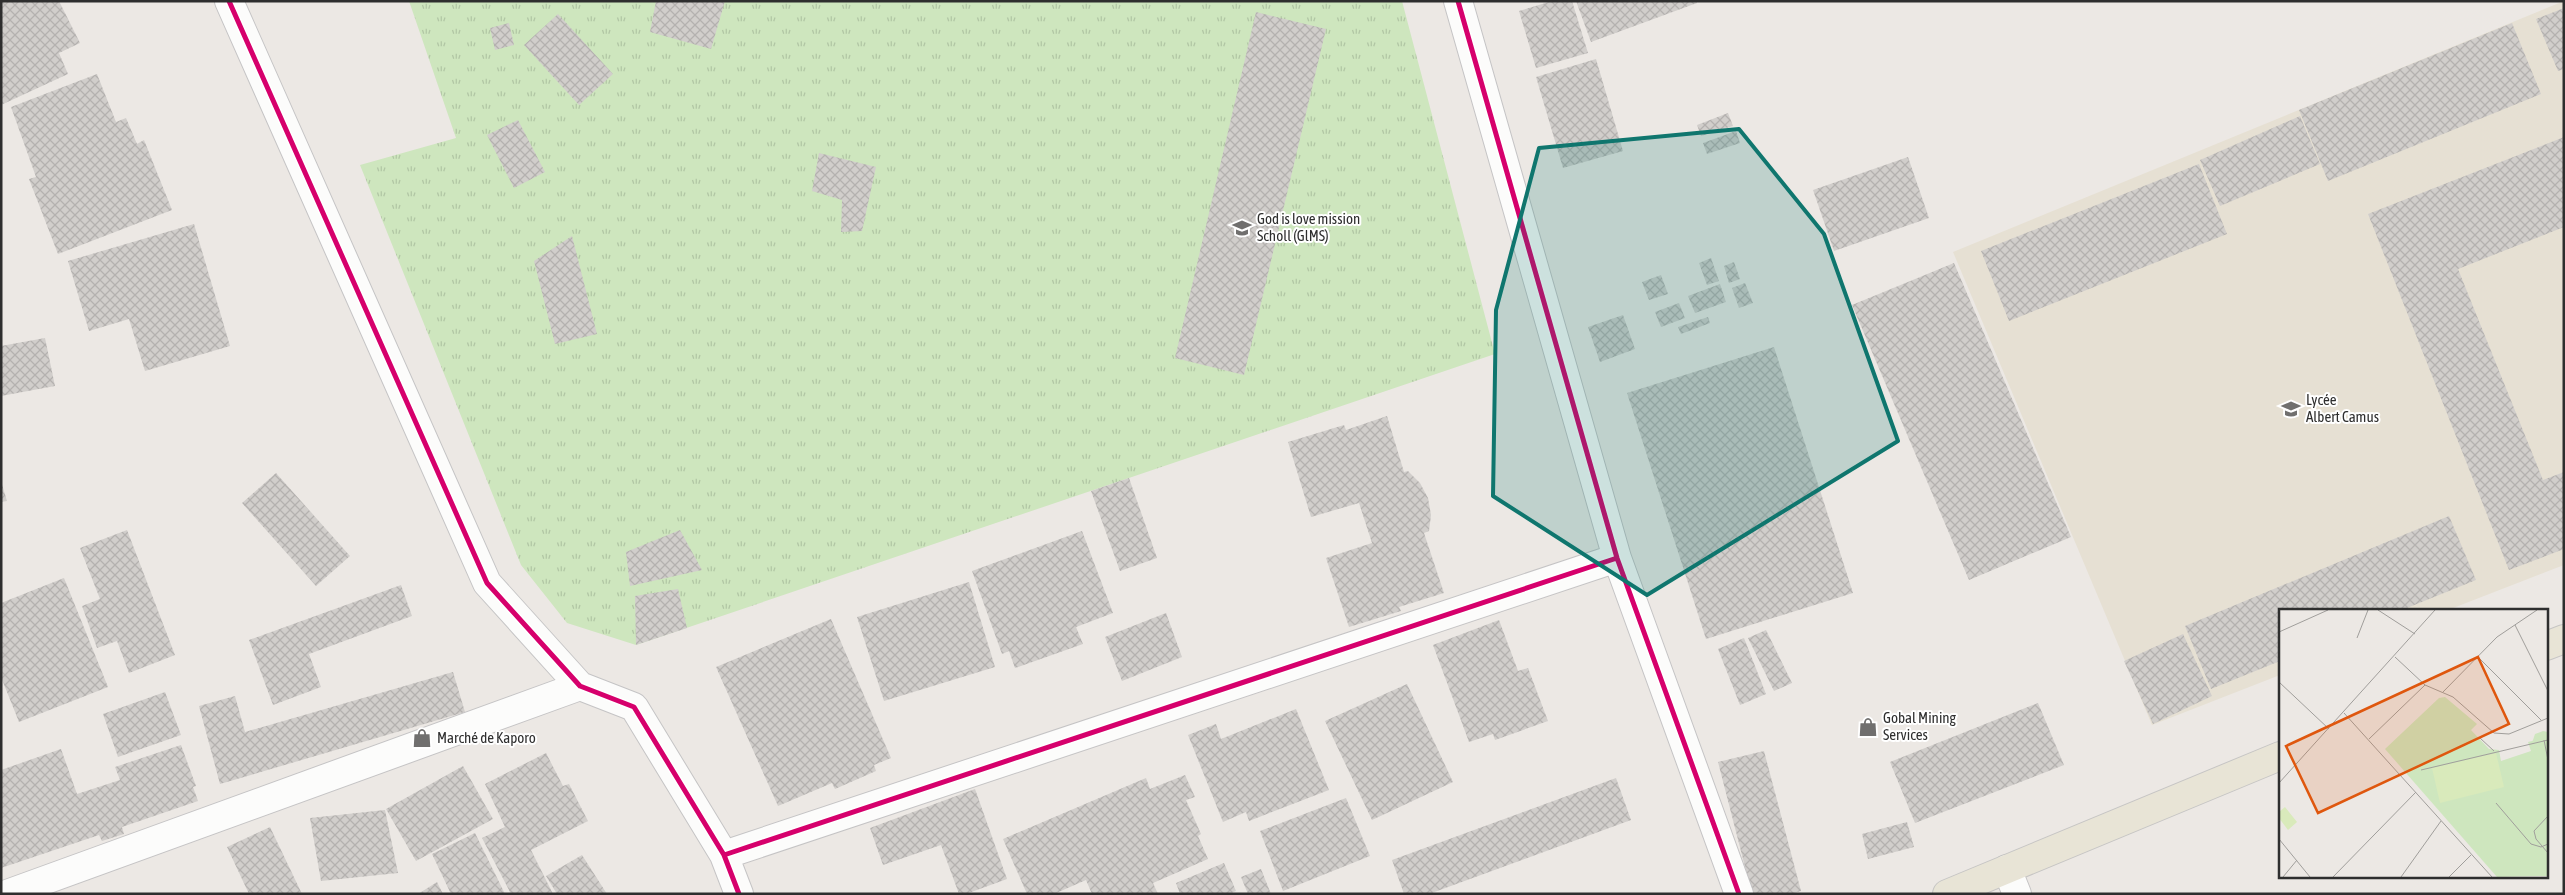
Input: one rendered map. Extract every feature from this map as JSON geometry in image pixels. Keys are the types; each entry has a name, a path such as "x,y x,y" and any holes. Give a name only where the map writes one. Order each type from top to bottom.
{"main road":[{"path":"2548,645 2564,639"},
{"path":"1947,894 2279,756"}],"street":[{"path":"229,1 487,583 580,686 634,707 724,855 739,894"},
{"path":"1458,1 1617,558 1739,894"},
{"path":"724,855 1617,558"},
{"path":"7,894 580,686"},
{"path":"2008,869 2017,894"}],"highlighted area":[{"path":"1739,129 1824,234 1898,441 1647,595 1493,496 1496,310 1539,148"}],"shaded area":[{"name":"Lycée Albert Camus","path":"2564,1 2564,565 2451,609 2279,609 2279,675 2152,725 1953,252"}],"green space":[{"path":"409,1 1402,1 1495,354 636,645 567,623 521,565 360,165 456,138"}],"building":[{"path":"1,1 59,1 80,43 59,53 68,74 1,105"},
{"path":"656,1 725,1 711,49 650,32"},
{"path":"1552,1 1572,1 1588,53 1536,68 1519,11"},
{"path":"1576,1 1696,1 1697,3 1591,42"},
{"path":"2564,8 2564,69 2558,71 2536,19"},
{"path":"1256,12 1326,29 1244,375 1175,358"},
{"path":"558,14 613,74 579,105 524,45"},
{"path":"509,23 514,45 495,50 490,28"},
{"path":"2512,23 2541,94 2328,181 2299,110"},
{"path":"1596,59 1623,151 1563,168 1536,77"},
{"path":"97,74 116,122 126,118 137,144 144,140 172,210 58,254 29,179 36,177 11,107"},
{"path":"1728,113 1733,126 1701,136 1697,125"},
{"path":"2300,116 2320,164 2220,206 2200,160"},
{"path":"518,120 545,172 514,188 487,135"},
{"path":"1736,131 1740,143 1707,154 1703,143"},
{"path":"2564,137 2564,227 2458,269 2543,480 2564,472 2564,549 2509,570 2368,214"},
{"path":"819,153 876,167 862,231 841,232 842,200 812,191"},
{"path":"1908,157 1929,218 1834,251 1813,190"},
{"path":"2199,164 2227,234 2009,321 1981,251"},
{"path":"194,224 230,346 145,371 129,319 89,331 68,261"},
{"path":"572,236 597,334 555,344 534,261"},
{"path":"1711,258 1719,281 1707,285 1699,263"},
{"path":"1734,262 1740,279 1729,283 1724,266"},
{"path":"1954,263 2071,537 1969,580 1852,305"},
{"path":"1661,275 1668,294 1649,300 1642,282"},
{"path":"1745,283 1753,303 1739,308 1732,288"},
{"path":"1720,284 1726,302 1695,313 1688,296"},
{"path":"1679,303 1685,318 1661,327 1655,312"},
{"path":"1623,315 1635,349 1600,362 1588,327"},
{"path":"1708,317 1710,323 1681,334 1678,327"},
{"path":"45,338 55,386 1,396 1,346"},
{"path":"1774,347 1853,593 1706,639 1627,393"},
{"path":"1387,416 1404,472 1408,471 1420,483 1428,498 1431,515 1429,531 1424,533 1444,593 1399,607 1401,611 1349,627 1326,558 1372,543 1359,503 1311,517 1288,442 1344,425 1346,430"},
{"path":"276,473 350,556 316,586 242,503"},
{"path":"1129,478 1157,558 1120,571 1091,491"},
{"path":"1,481 7,501 1,502"},
{"path":"2449,516 2476,580 2404,609 2279,609 2279,661 2211,689 2185,626"},
{"path":"127,530 175,655 129,673 117,641 97,648 82,606 100,599 80,548"},
{"path":"680,530 702,570 630,586 626,552"},
{"path":"1082,531 1113,613 1076,627 1083,644 1015,668 1009,651 1002,654 972,571"},
{"path":"64,578 108,687 19,722 1,677 1,603"},
{"path":"969,582 995,667 884,701 857,617"},
{"path":"401,585 412,616 309,654 321,687 273,705 249,640"},
{"path":"678,589 687,628 636,645 635,596"},
{"path":"1166,613 1182,657 1122,681 1105,637"},
{"path":"831,619 891,758 874,765 876,771 835,789 832,783 778,806 716,667"},
{"path":"1499,620 1518,671 1528,668 1548,721 1495,740 1493,734 1469,742 1433,645"},
{"path":"1766,630 1792,683 1774,691 1748,638"},
{"path":"2183,634 2212,696 2153,724 2124,661"},
{"path":"1744,638 1766,694 1740,705 1718,649"},
{"path":"453,672 465,712 220,784 199,706 235,696 245,732"},
{"path":"1407,684 1453,782 1372,820 1325,721"},
{"path":"165,692 181,735 118,757 103,714"},
{"path":"2038,703 2064,765 1915,823 1890,762"},
{"path":"1296,709 1329,790 1249,821 1246,812 1223,822 1188,735 1216,724 1221,739"},
{"path":"181,745 196,786 193,787 198,801 122,827 124,834 102,841 99,835 1,868 1,770 61,749 77,794 120,780 115,767"},
{"path":"1764,751 1801,891 1791,894 1752,894 1718,762"},
{"path":"546,753 563,786 569,784 588,821 531,850 553,894 511,894 482,838 505,827 485,784"},
{"path":"463,766 493,819 416,861 386,809"},
{"path":"1185,775 1195,797 1186,800 1201,834 1198,836 1208,859 1153,883 1158,894 1092,894 1086,880 1054,894 1027,894 1003,839 1146,778 1150,789"},
{"path":"1616,778 1631,820 1429,894 1404,894 1392,860"},
{"path":"975,789 1007,879 966,894 959,894 941,845 883,865 870,828"},
{"path":"1346,798 1370,856 1283,891 1260,831"},
{"path":"385,810 398,873 321,881 310,818"},
{"path":"1907,822 1914,847 1868,859 1862,834"},
{"path":"270,827 302,894 249,894 227,847"},
{"path":"475,833 505,894 451,894 432,854"},
{"path":"582,855 607,894 557,894 546,876"},
{"path":"1224,863 1236,891 1229,894 1180,894 1176,883"},
{"path":"1261,869 1271,894 1248,894 1241,877"},
{"path":"437,882 443,894 418,894"}],"cycle path":[{"path":"229,1 487,583 580,686 634,707 724,855 739,894"},
{"path":"1458,1 1617,558 1739,894"},
{"path":"724,855 1617,558"}],"place":[{"name":"God is love mission Scholl (GlMS)","path":"1242,228"},
{"name":"Lycée Albert Camus","path":"2291,409"},
{"name":"Gobal Mining Services","path":"1868,727"},
{"name":"Marché de Kaporo","path":"422,738"}]}
